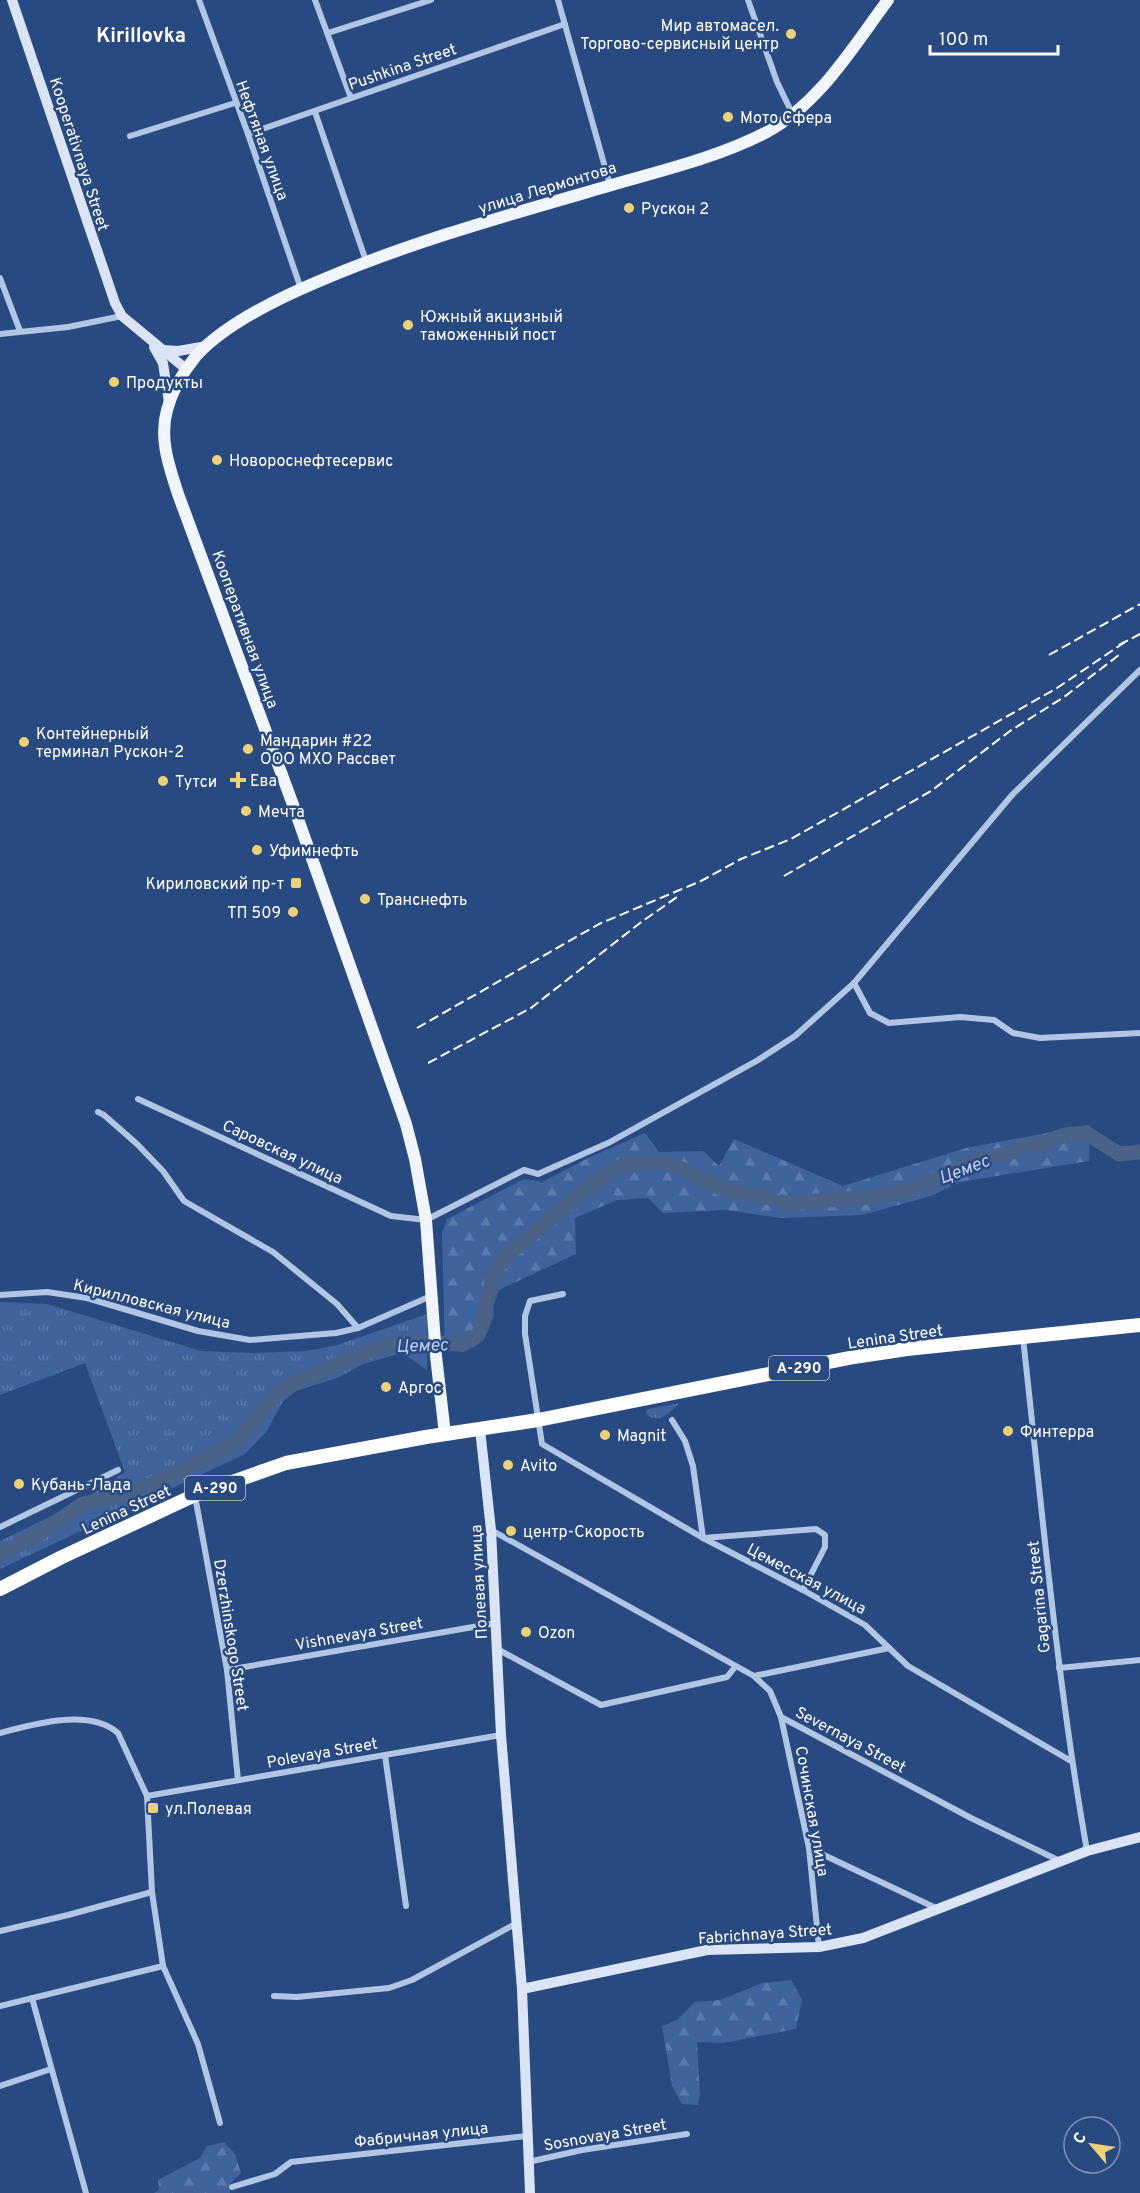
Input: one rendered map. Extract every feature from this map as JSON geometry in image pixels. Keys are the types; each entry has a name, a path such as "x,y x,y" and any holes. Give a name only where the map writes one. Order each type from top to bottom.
{"highway":[{"name":"Lenina Street","path":"0,1589 62,1557 195,1495 286,1463 445,1434 538,1420 854,1357 907,1349 1140,1325"}],"main road":[{"name":"улица Лермонтова","path":"186,369 207,346 232,327 301,289 366,261 728,148 765,133 793,116 832,75 888,0"},
{"name":"Кооперативная улица","path":"186,369 169,404 165,418 164,439 168,464 406,1124 415,1159 423,1220 445,1434"}],"street":[{"name":"Kooperativnaya Street","path":"12,0 110,292 122,316"},
{"name":"Нефтяная улица","path":"199,0 301,289"},
{"path":"315,0 351,98"},
{"path":"328,33 431,0"},
{"path":"558,0 610,185"},
{"path":"748,0 777,82 793,116"},
{"name":"Pushkina Street","path":"248,134 565,24"},
{"path":"130,136 235,103"},
{"path":"315,112 366,261"},
{"path":"0,278 20,331"},
{"path":"0,334 69,327 122,316 186,369"},
{"path":"151,341 163,363 169,404"},
{"path":"163,350 191,350 207,346"},
{"path":"423,1220 524,1170 538,1174 608,1143 758,1060 795,1036 854,983 1012,795 1140,670"},
{"path":"854,983 870,1013 889,1023 960,1017 994,1020 1013,1033 1040,1038 1140,1033"},
{"name":"Саровская улица","path":"138,1099 391,1216 423,1220"},
{"path":"98,1112 137,1144 163,1171 184,1201 273,1252 337,1304 358,1328"},
{"name":"Кирилловская улица","path":"0,1295 47,1292 87,1298 198,1331 250,1340 336,1333 358,1328 432,1296"},
{"path":"538,1420 525,1334 525,1316 530,1301 563,1294"},
{"name":"Gagarina Street","path":"1023,1338 1059,1668 1071,1761 1087,1851"},
{"name":"Цемесская улица","path":"538,1420 542,1444 703,1538 865,1625 908,1666 1071,1761"},
{"path":"672,1420 685,1441 693,1466 703,1538 816,1529 825,1535 825,1547 803,1590"},
{"name":"Полевая улица","path":"480,1429 491,1530 501,1735 522,1989 530,2193"},
{"path":"0,1527 118,1470"},
{"name":"Dzerzhinskogo Street","path":"195,1495 227,1670 238,1780"},
{"name":"Severnaya Street","path":"491,1530 754,1676 770,1691 781,1717 971,1818 1061,1862"},
{"name":"Vishnevaya Street","path":"227,1670 496,1623"},
{"path":"754,1676 889,1648"},
{"path":"497,1649 601,1706 727,1677 735,1667"},
{"path":"1059,1668 1140,1660"},
{"name":"Сочинская улица","path":"781,1717 809,1848 819,1947"},
{"path":"0,1733 32,1724 89,1719 110,1725 118,1732 147,1796 152,1892 163,1966 198,2044 220,2122"},
{"name":"Polevaya Street","path":"147,1796 501,1735"},
{"path":"385,1755 406,1906"},
{"name":"Fabrichnaya Street","path":"522,1989 707,1950 819,1947 863,1938 1087,1851 1140,1837"},
{"path":"809,1848 938,1909"},
{"path":"0,1930 68,1915 152,1892"},
{"path":"274,1996 297,1997 389,1988 412,1980 517,1923"},
{"path":"0,2006 163,1966"},
{"path":"32,1998 86,2193"},
{"path":"0,2086 51,2070"},
{"name":"Sosnovaya Street","path":"528,2162 582,2150 687,2134"},
{"name":"Фабричная улица","path":"232,2187 275,2174 291,2162 527,2136"}],"green space":[{"path":"1090,1125 1089,1161 960,1182 931,1196 862,1215 781,1218 726,1210 663,1213 648,1198 617,1200 575,1218 576,1254 499,1290 479,1344 464,1352 445,1350 442,1233 447,1219 524,1179 542,1182 588,1158 645,1133 659,1152 703,1151 719,1166 734,1139 843,1186 966,1148"},
{"path":"0,1302 47,1304 201,1351 253,1353 307,1351 337,1345 427,1314 427,1370 402,1353 363,1364 337,1378 296,1391 283,1401 267,1431 245,1454 0,1569 0,1541 84,1500 125,1472 85,1363 0,1395"},
{"path":"680,1403 661,1418 647,1415 648,1409"},
{"path":"791,1980 802,1999 796,2029 723,2043 697,2042 700,2095 698,2105 682,2104 672,2086 662,2026 677,2020 695,2002 720,2000 762,1983"},
{"path":"224,2142 235,2154 241,2173 230,2184 230,2193 154,2193 159,2190 158,2180 200,2158 207,2146"}],"waterway":[{"name":"Цемес","path":"783,1202 792,1204 910,1191 979,1159 1008,1154 1017,1149 1065,1135 1086,1133 1119,1154 1140,1152"},
{"name":"Цемес","path":"0,1555 43,1531 83,1504 135,1492 200,1462 237,1441 274,1397 303,1379 371,1350 398,1343 462,1344 478,1335 486,1315 486,1299 491,1288 493,1274 504,1258 582,1192 616,1168 633,1163 657,1162 676,1166 723,1189 769,1198"}],"railway":[{"path":"1049,655 1140,604"},
{"path":"1119,645 1140,634"},
{"path":"417,1028 599,924 701,881 741,859 791,839 1057,688 1125,642"},
{"path":"784,876 931,791 1010,731 1064,697 1119,655"},
{"path":"428,1063 531,1008 677,897"}],"place":[{"name":"Мир автомасел. Торгово-сервисный центр","path":"791,34"},
{"name":"Мото Сфера","path":"728,117"},
{"name":"Рускон 2","path":"629,208"},
{"name":"Южный акцизный таможенный пост","path":"408,325"},
{"name":"Продукты","path":"114,382"},
{"name":"Новороснефтесервис","path":"217,460"},
{"name":"Контейнерный терминал Рускон-2","path":"24,742"},
{"name":"Мандарин #22 ООО МХО Рассвет","path":"248,749"},
{"name":"Ева","path":"238,780"},
{"name":"Тутси","path":"163,781"},
{"name":"Мечта","path":"246,811"},
{"name":"Уфимнефть","path":"257,850"},
{"name":"Кириловский пр-т","path":"296,883"},
{"name":"Транснефть","path":"365,899"},
{"name":"ТП 509","path":"293,912"},
{"name":"Аргос","path":"386,1387"},
{"name":"Финтерра","path":"1008,1431"},
{"name":"Magnit","path":"605,1435"},
{"name":"Avito","path":"508,1465"},
{"name":"Кубань-Лада","path":"19,1484"},
{"name":"центр-Скорость","path":"511,1531"},
{"name":"Ozon","path":"526,1632"},
{"name":"ул.Полевая","path":"153,1808"}],"district":[{"name":"Kirillovka","path":"141,35"}]}
